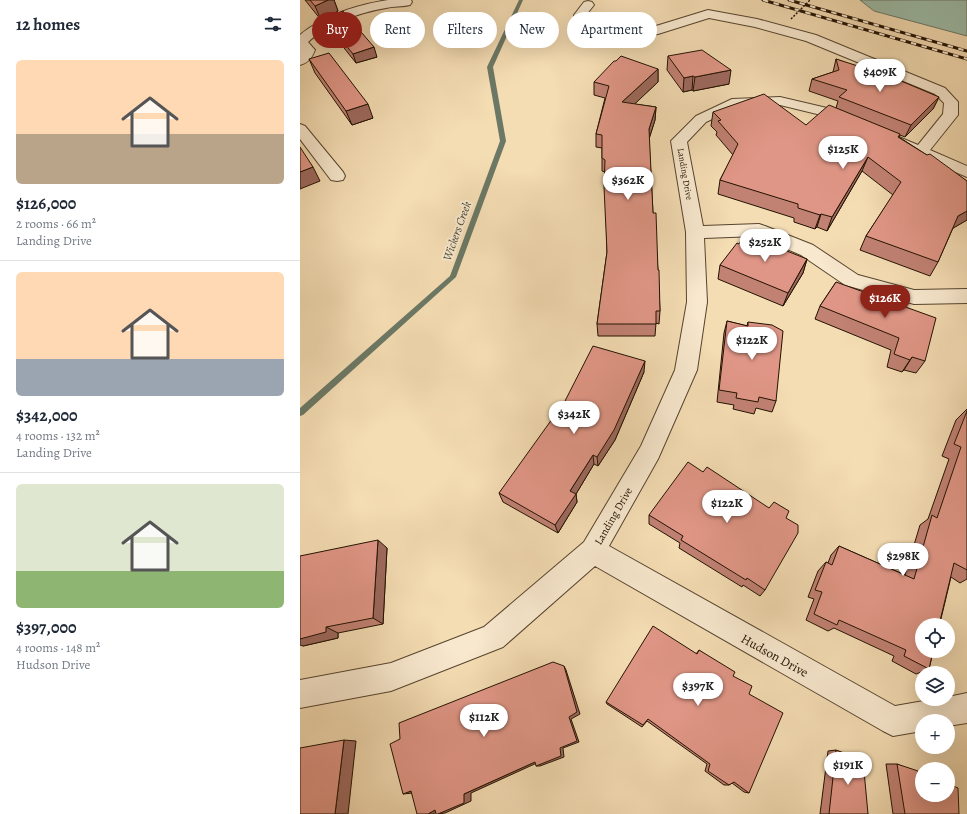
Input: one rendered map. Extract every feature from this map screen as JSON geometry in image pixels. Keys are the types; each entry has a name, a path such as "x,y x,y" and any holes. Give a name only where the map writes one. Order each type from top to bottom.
{"street":[{"path":"300,61 306,56 308,50 300,43 314,30 336,19 388,4 406,2"},
{"path":"588,5 580,15 582,26 604,34 634,33 658,30 708,14 757,23 811,38 940,91 951,102 950,115 921,151"},
{"name":"Landing Drive","path":"300,694 391,677 493,637 593,551 650,452 686,370 697,302 694,232 679,141 701,119 737,102 780,101 822,111 921,151 967,172"},
{"path":"300,130 337,176"},
{"path":"694,232 759,230 807,250 852,280 914,297 967,296"},
{"name":"Hudson Drive","path":"593,551 893,721 967,708"}],"path":[{"path":"791,19 810,0"}],"shaded area":[{"path":"860,0 967,0 967,36 874,11"}],"building":[{"path":"310,0 328,0 315,6"},
{"path":"362,33 370,42 371,48 353,54 348,48 362,48"},
{"path":"702,50 731,70 684,78 668,56"},
{"path":"329,53 368,104 346,111 309,59"},
{"path":"621,56 658,69 622,102 656,107 649,129 653,213 656,213 659,270 660,311 656,311 656,324 597,324 607,252 604,187 605,160 602,158 602,135 596,134 609,86 594,82 614,61"},
{"path":"836,59 861,67 889,79 891,78 901,81 939,97 911,125 839,97 847,90 812,79 839,70"},
{"path":"764,94 806,125 829,105 900,134 898,137 927,155 930,154 967,181 967,211 958,216 938,262 866,236 901,182 868,157 832,217 798,208 798,204 720,180 738,144 718,121 721,120 713,112"},
{"path":"300,147 313,167 300,172"},
{"path":"744,234 807,259 788,293 720,265 737,243 739,244"},
{"path":"836,282 936,318 925,361 912,357 910,360 894,354 899,338 820,306"},
{"path":"727,321 748,326 748,322 772,325 783,331 776,401 759,397 758,402 736,398 737,393 719,390"},
{"path":"593,346 645,361 614,430 597,457 593,455 570,491 576,494 555,525 499,493 565,401"},
{"path":"967,411 967,570 954,563 941,618 915,618 915,658 931,658 930,666 923,666 904,656 906,650 839,620 837,625 814,614 822,592 815,590 826,562 832,565 839,546 914,579 932,515 937,518 961,447 954,444"},
{"path":"688,462 703,472 707,467 769,508 774,502 789,511 786,518 798,525 798,533 765,590 681,540 683,536 649,515"},
{"path":"378,540 373,618 326,627 326,632 300,639 300,556"},
{"path":"653,626 697,654 699,650 735,672 733,676 752,686 749,694 783,713 749,793 734,782 729,785 708,771 710,764 648,719 643,725 606,702"},
{"path":"553,662 564,666 577,712 569,717 577,741 560,748 561,756 536,766 535,762 464,794 464,803 438,814 436,814 435,810 428,814 417,814 411,791 403,794 390,744 400,739 399,723"},
{"path":"344,740 335,814 300,814 300,748"},
{"path":"836,750 863,760 868,814 829,814"},
{"path":"897,764 915,770 915,802 955,802 955,787 958,788 959,814 905,814"}],"waterway":[{"name":"Wickers Creek","path":"300,413 453,277 503,141 490,67 521,0"}],"railway":[{"path":"763,0 967,59"},
{"path":"789,0 967,51"}]}
